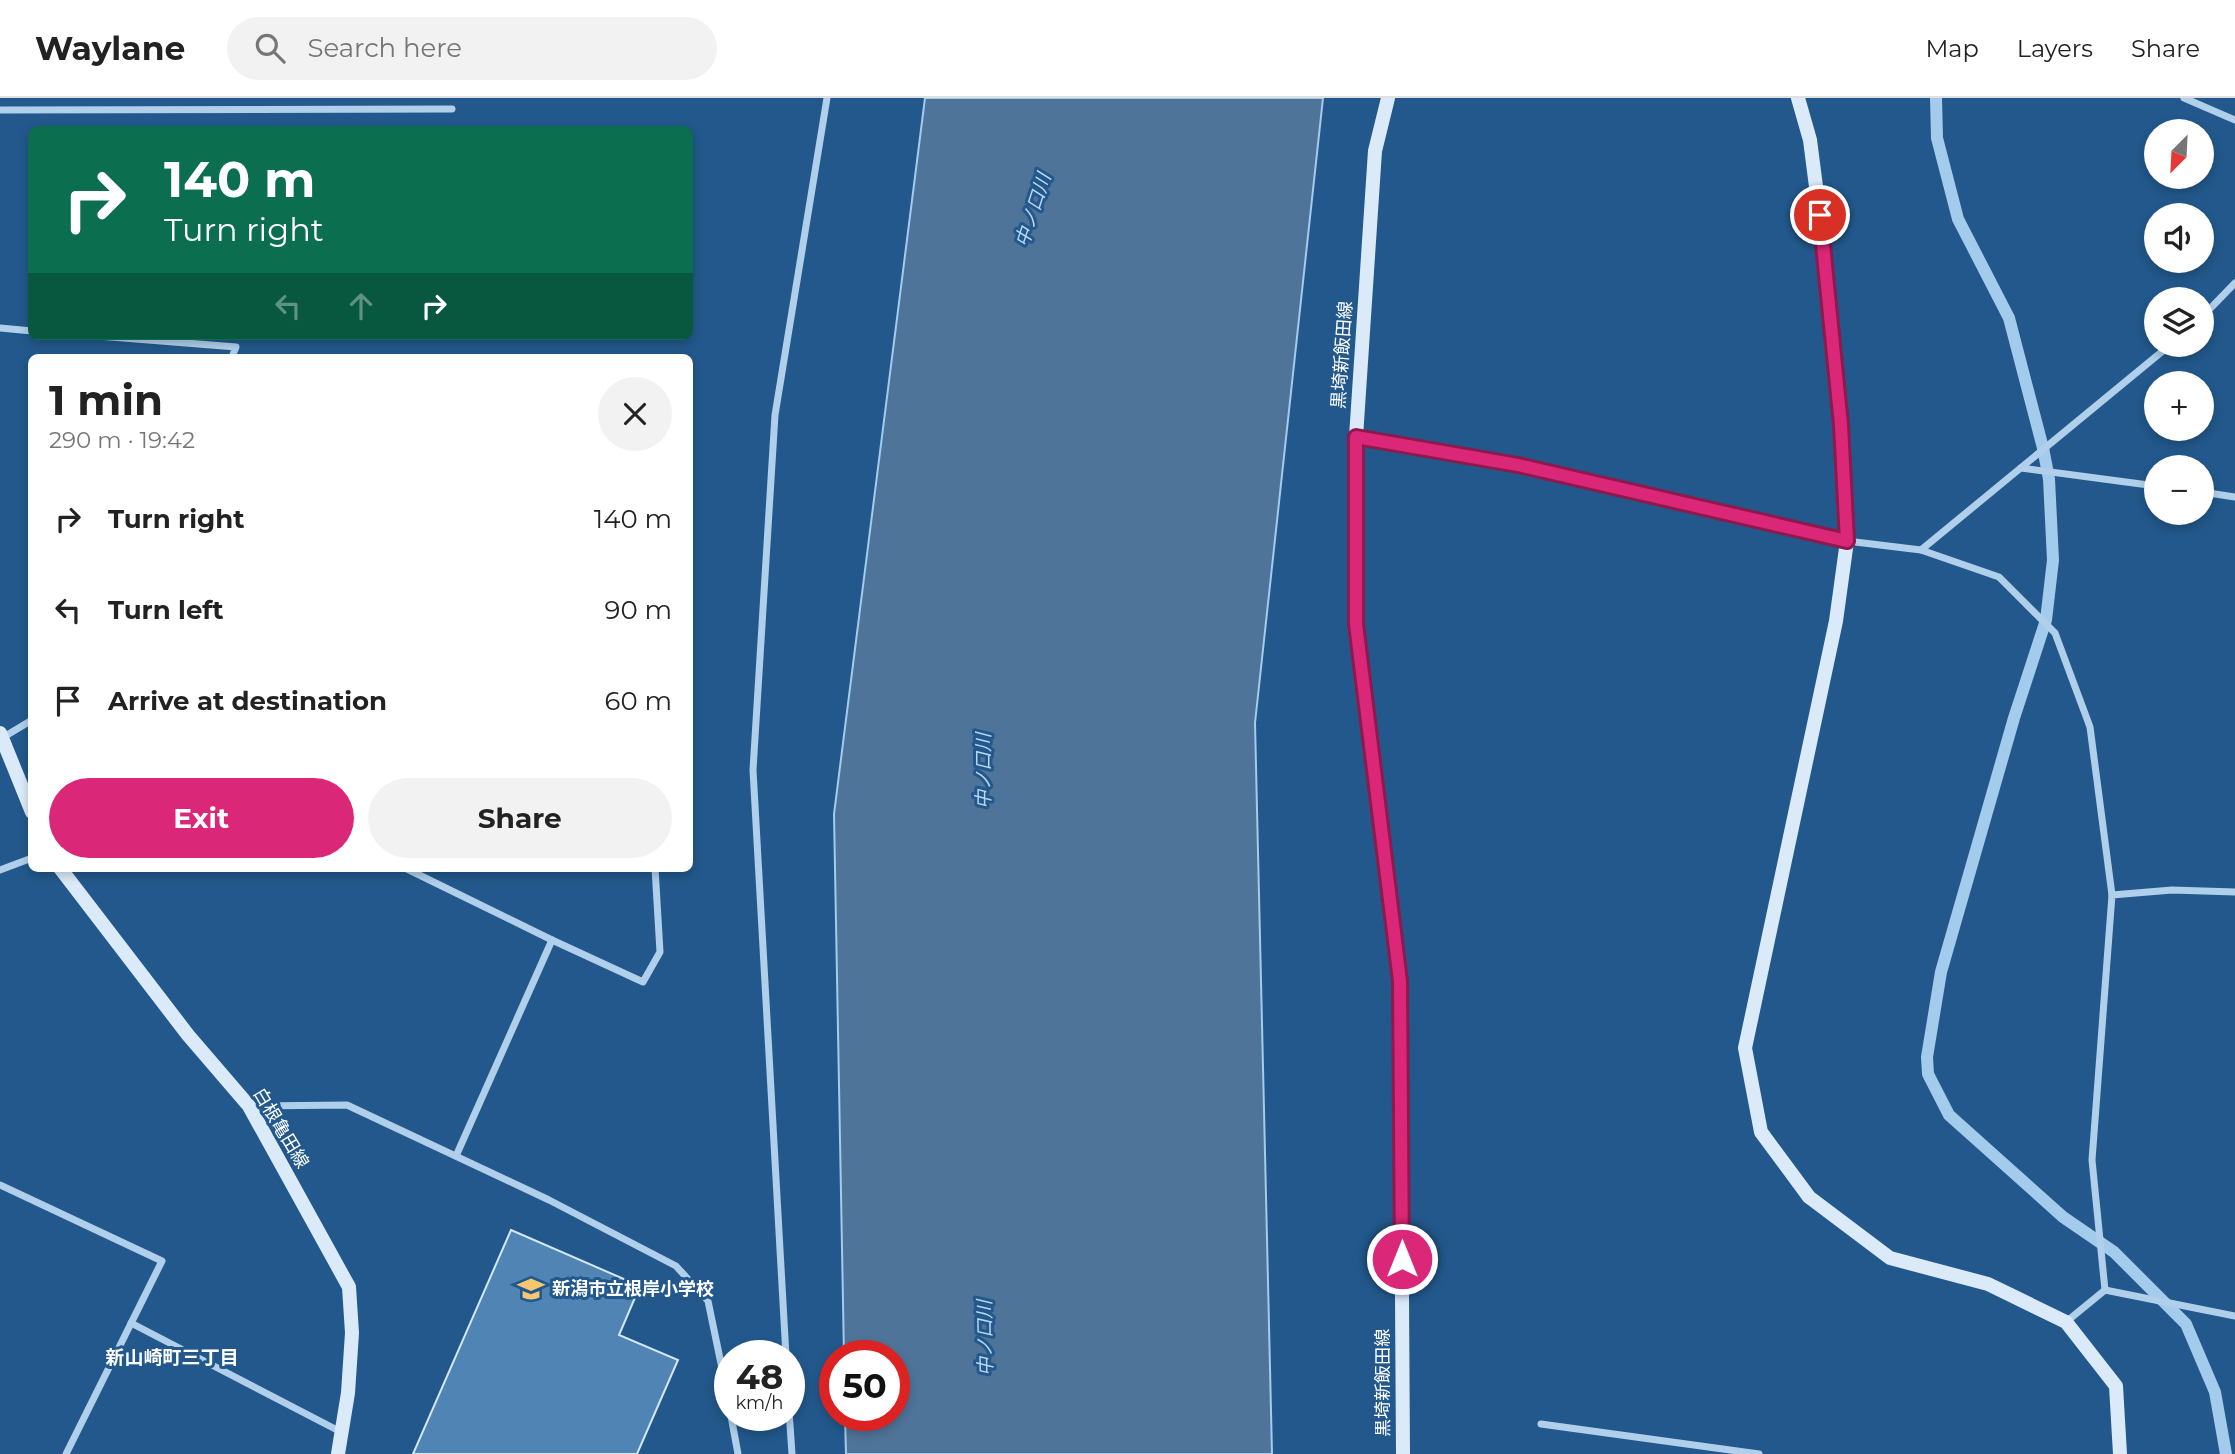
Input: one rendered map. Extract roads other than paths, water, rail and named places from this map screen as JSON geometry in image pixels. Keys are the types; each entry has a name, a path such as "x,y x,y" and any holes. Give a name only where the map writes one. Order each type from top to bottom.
{"main road":[{"name":"黒埼新飯田線","path":"1388,98 1375,151 1356,437 1356,624 1400,981 1403,1454"},
{"path":"1798,98 1810,140 1824,240 1843,451 1847,541 1836,621 1745,1048 1761,1132 1809,1198 1890,1258 1988,1284 2066,1322 2116,1386 2120,1454"},
{"path":"1,735 28,802"},
{"name":"白根亀田線","path":"63,872 188,1035 249,1106 349,1287 352,1333 348,1393 338,1454"}],"street":[{"path":"785,1340 753,771 775,415 827,98"},
{"path":"2184,98 2235,120"},
{"path":"0,110 452,109"},
{"path":"2214,304 2235,282"},
{"path":"0,328 28,331"},
{"path":"148,340 236,347 233,354"},
{"path":"1921,550 2156,357"},
{"path":"1356,437 1518,465 1847,541 1921,550 1999,577 2055,633 2090,727 2112,895 2092,1160 2105,1290"},
{"path":"2021,468 2144,484"},
{"path":"2214,493 2235,496"},
{"path":"1,735 28,722"},
{"path":"0,870 28,860"},
{"path":"413,872 643,982 660,953 655,872"},
{"path":"2112,895 2172,890 2235,892"},
{"path":"456,1156 552,940"},
{"path":"249,1106 346,1105 550,1200 676,1266 708,1301 716,1340"},
{"path":"0,1185 162,1261 66,1454"},
{"path":"2066,1322 2105,1290"},
{"path":"2105,1290 2235,1316"},
{"path":"131,1323 341,1432"},
{"path":"1541,1424 1759,1454"},
{"path":"734,1431 738,1454"},
{"path":"790,1431 792,1454"}],"water":[{"name":"中ノ口川","path":"925,98 1323,98 1255,723 1272,1454 846,1454 845,1431 910,1431 910,1340 844,1340 834,814"}],"waterway":[{"path":"1936,98 1937,138 1958,219 2009,318 2043,448 2049,479 2053,560 2046,620 2014,718 1941,972 1927,1057 1928,1074 1949,1115 2063,1217 2114,1252 2186,1324 2215,1392 2226,1454"}],"place":[{"name":"新潟市立根岸小学校","path":"531,1289"}],"district":[{"name":"新山崎町三丁目","path":"172,1357"}]}
